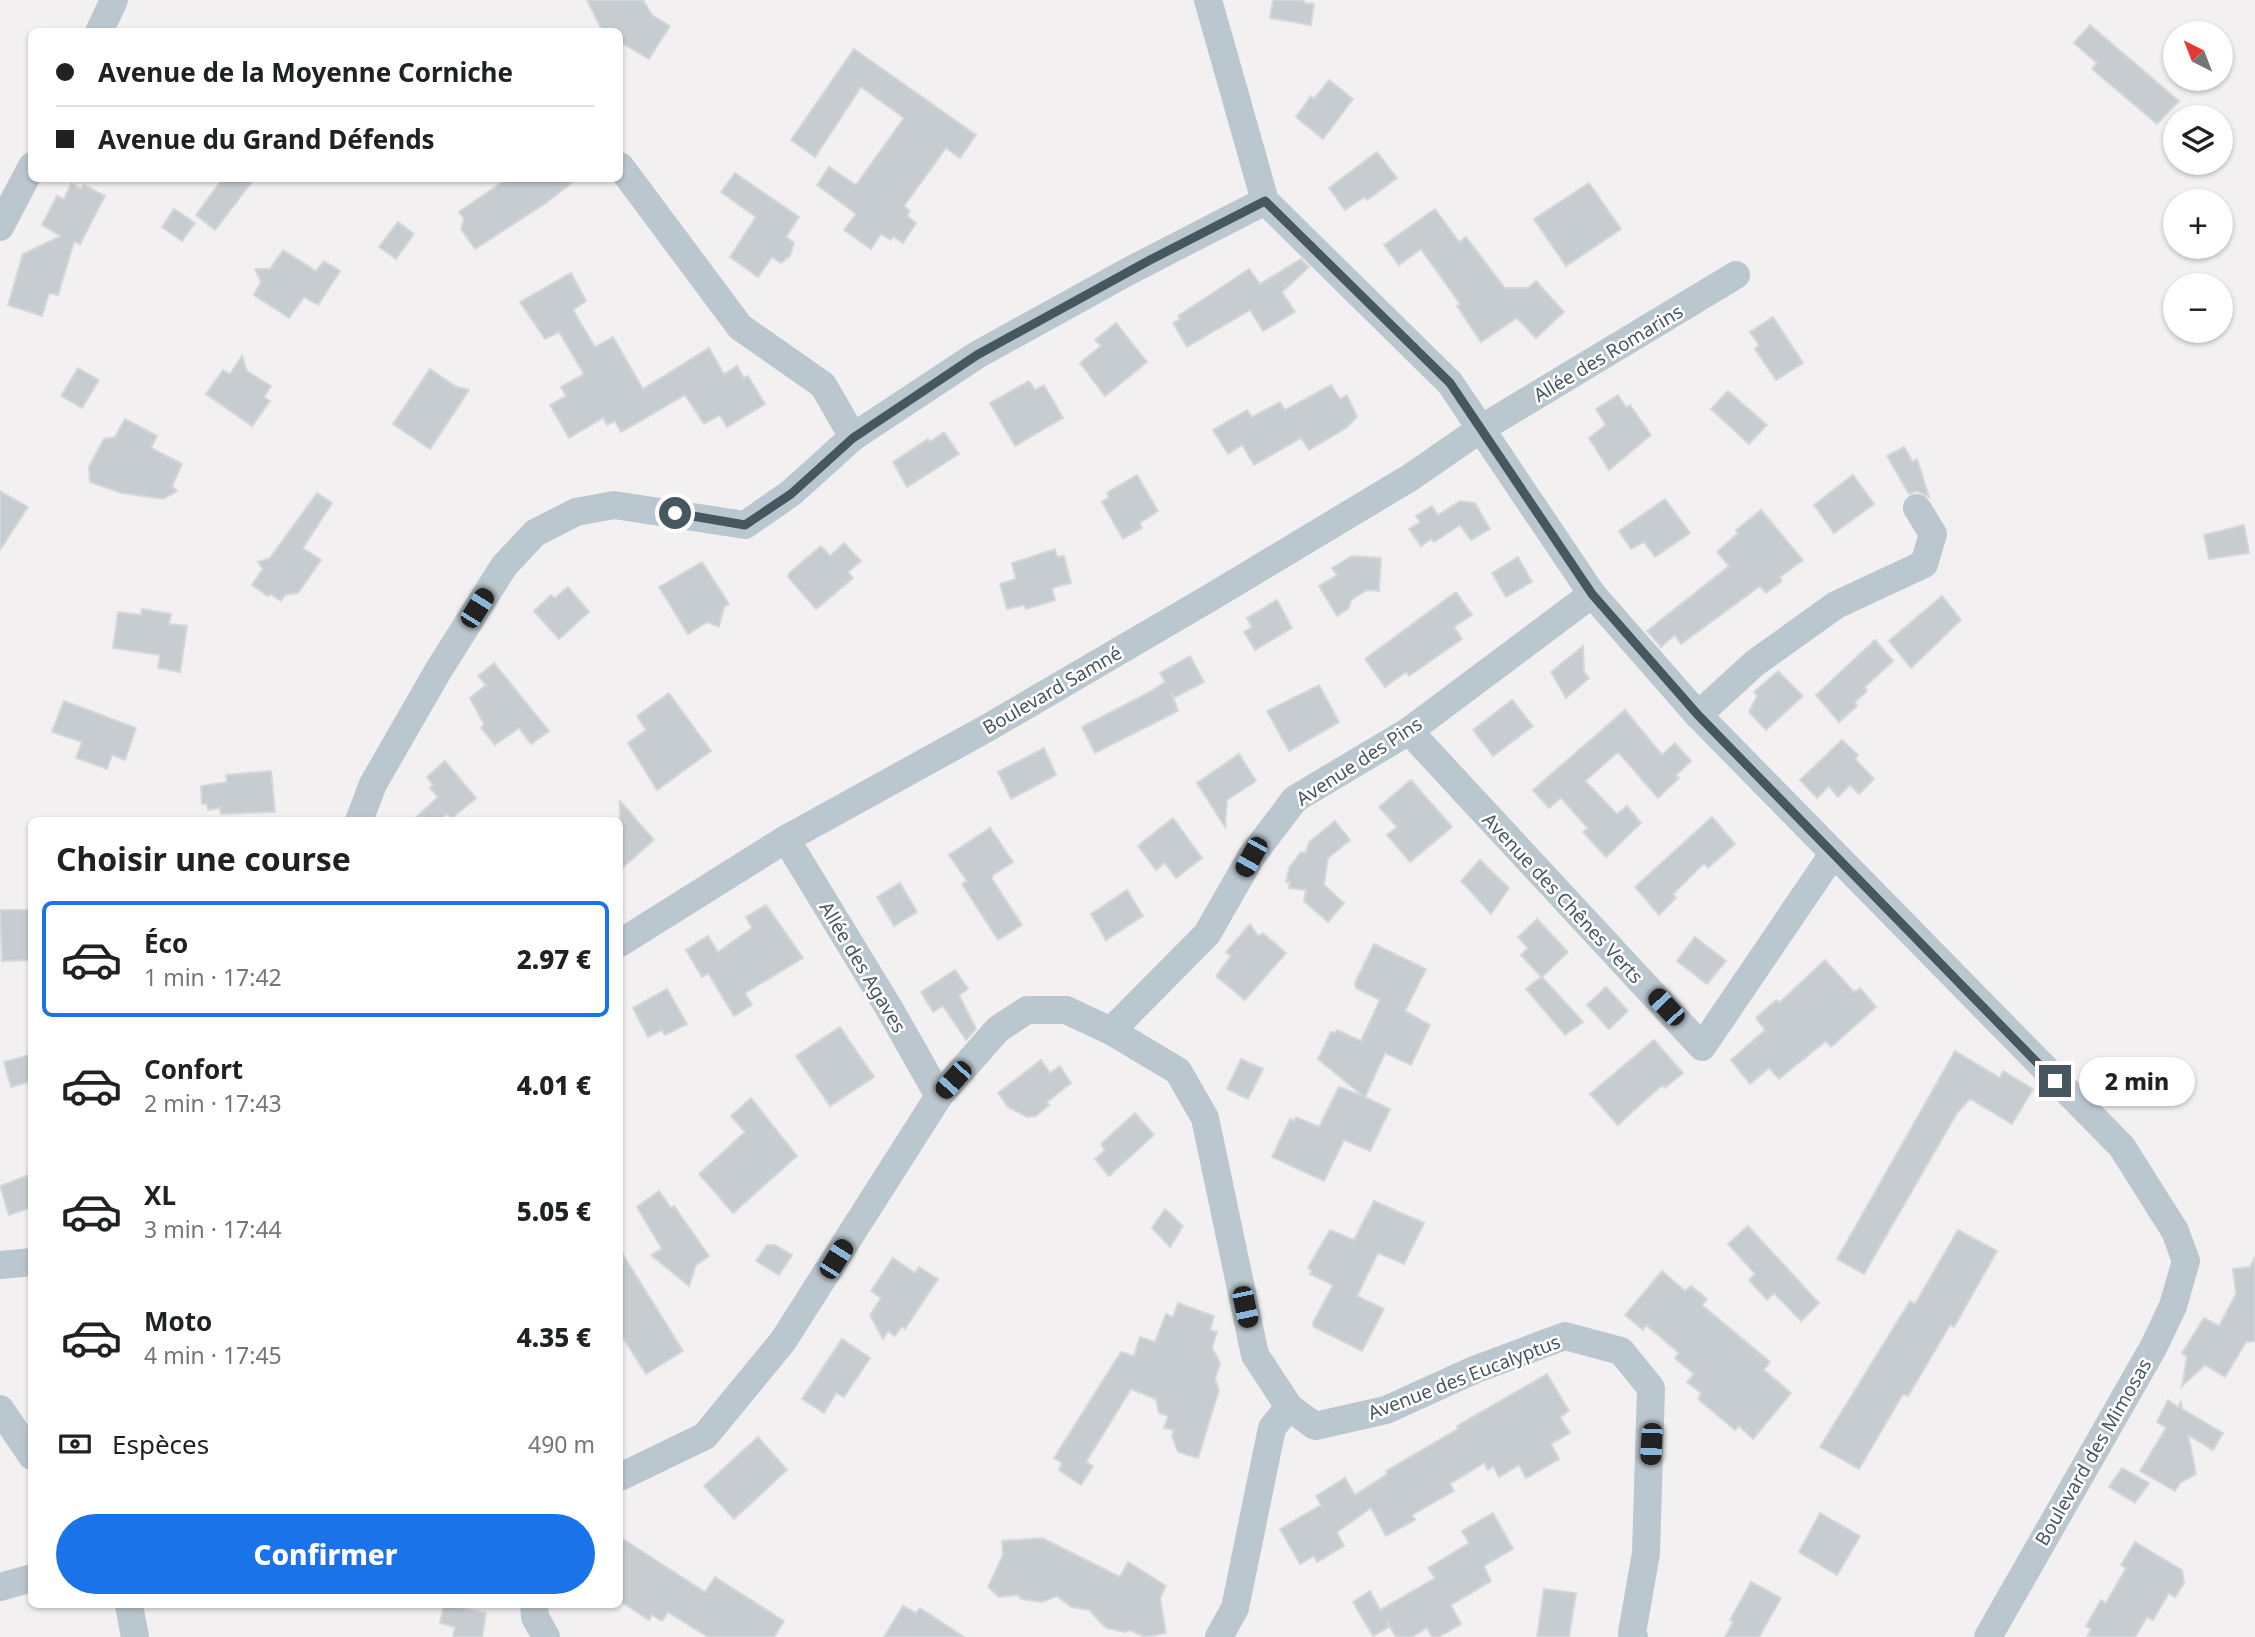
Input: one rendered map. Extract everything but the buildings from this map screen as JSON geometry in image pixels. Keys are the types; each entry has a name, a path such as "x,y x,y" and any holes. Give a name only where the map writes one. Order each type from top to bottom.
{"street":[{"path":"101,28 114,0"},
{"path":"1208,0 1265,201 1450,383 1479,430 1592,594 1698,715 1833,854"},
{"path":"623,170 740,327 822,386 853,438"},
{"path":"0,227 28,174"},
{"path":"361,817 373,784 438,671 504,566 536,533 576,512 614,505 745,525 791,494 853,438 977,355 1150,260 1265,201"},
{"name":"Allée des Romarins","path":"1479,430 1736,275"},
{"name":"Boulevard Samné","path":"623,941 786,839 989,727 1213,596 1411,477 1479,430"},
{"path":"1698,715 1755,663 1836,605 1924,564 1933,534 1917,508"},
{"name":"Avenue des Pins","path":"1111,1031 1207,934 1251,857 1295,799 1409,731 1592,594"},
{"name":"Avenue des Chênes Verts","path":"1409,731 1702,1047 1833,854"},
{"name":"Allée des Agaves","path":"786,839 890,1008 939,1096"},
{"name":"Boulevard des Mimosas","path":"1833,854 2122,1147 2175,1231 2186,1261 2173,1306 2153,1348 1988,1637"},
{"name":"Avenue des Eucalyptus","path":"623,1476 705,1436 783,1341 939,1096 998,1029 1027,1010 1066,1010 1111,1031 1178,1071 1205,1118 1255,1355 1289,1407 1315,1426 1386,1410 1474,1370 1565,1336 1621,1350 1651,1388 1646,1553 1632,1633 1634,1637"},
{"path":"0,1265 28,1262"},
{"path":"1219,1637 1235,1608 1272,1428 1289,1407"},
{"path":"0,1409 28,1449"},
{"path":"0,1587 28,1579"},
{"path":"130,1608 135,1637"},
{"path":"534,1608 535,1617 546,1637"}],"route":[{"path":"675,513 745,525 791,494 853,438 977,355 1150,260 1265,201 1450,383 1520,491 1592,594 1698,715 1759,781 2055,1081"}]}
